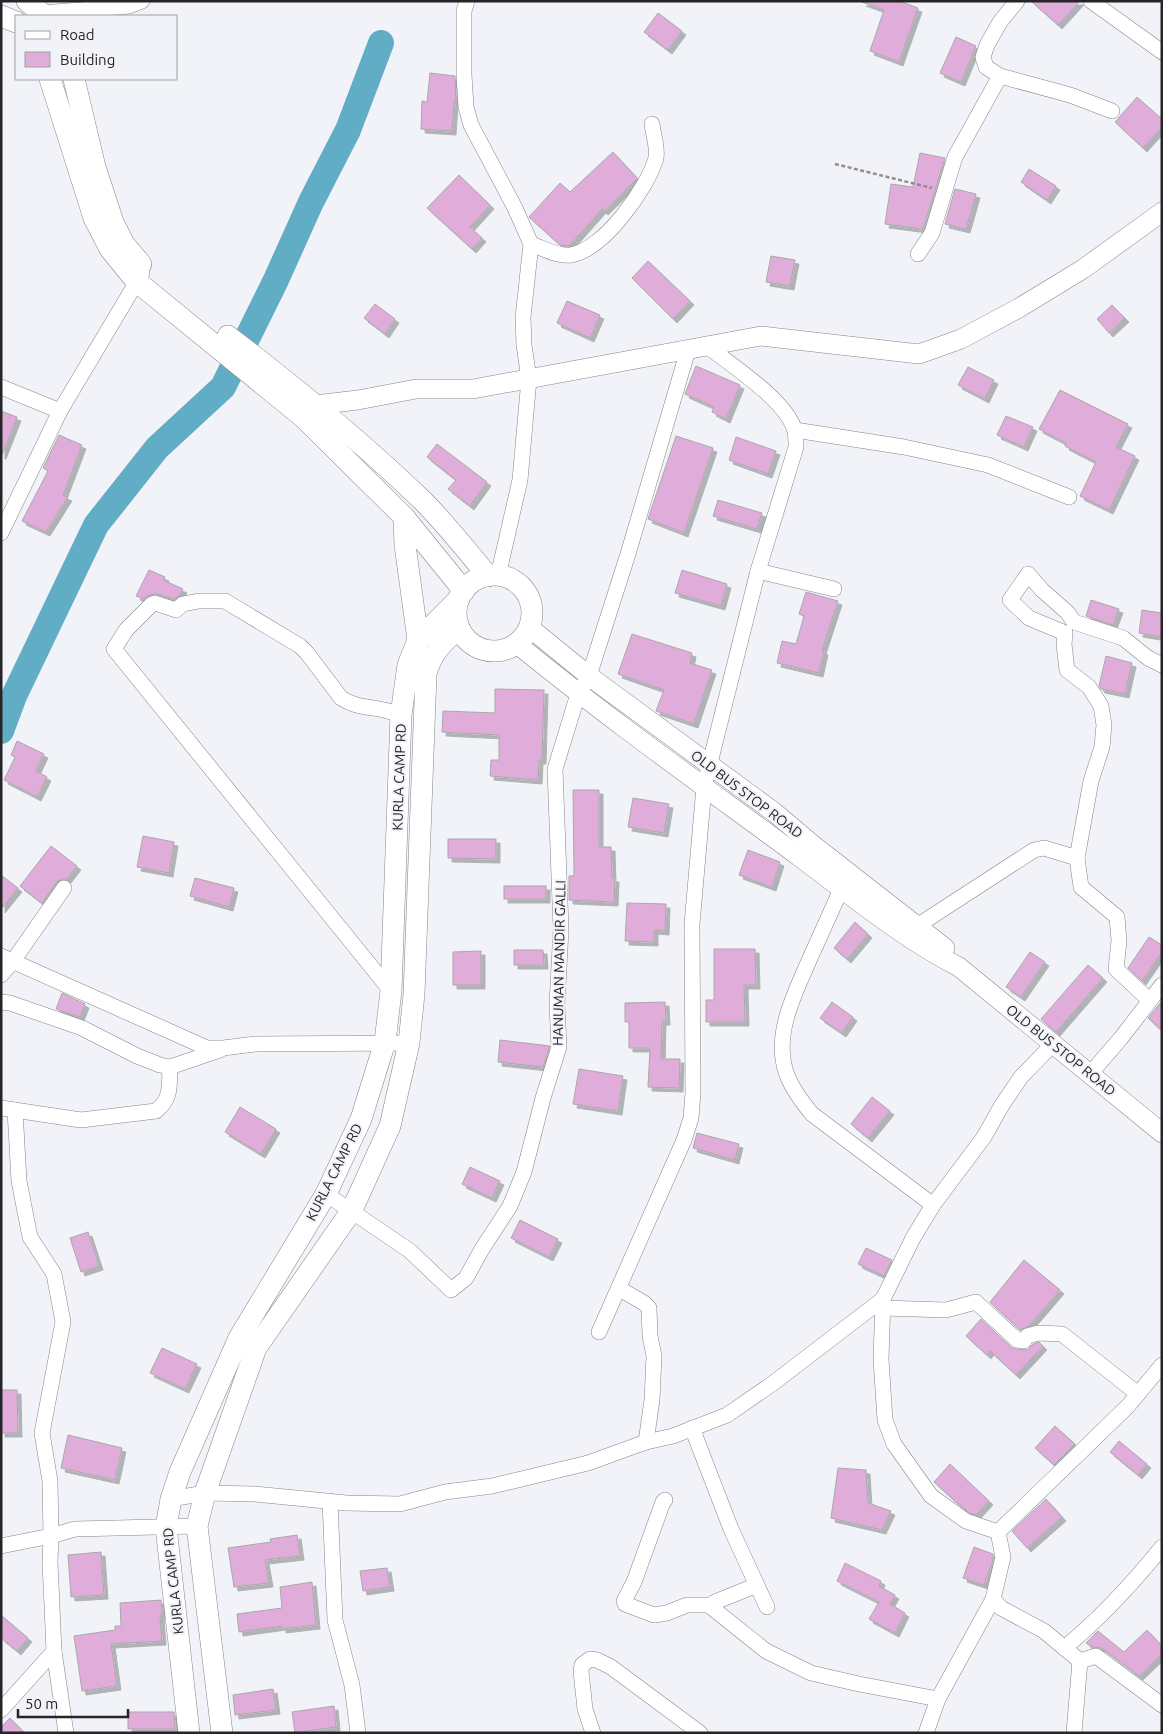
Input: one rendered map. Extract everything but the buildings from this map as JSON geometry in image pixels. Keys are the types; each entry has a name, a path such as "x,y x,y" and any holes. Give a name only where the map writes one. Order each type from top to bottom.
{"main road":[{"path":"1,16 15,22"},
{"path":"50,80 94,218 110,249 196,321 271,379 424,503 493,576 514,582 526,594 532,610 523,636 508,649 489,651 471,643 464,636 456,618 461,595 404,518 309,411"},
{"path":"74,80 95,167 112,222 141,275"},
{"path":"404,518 405,545 418,640"},
{"name":"KURLA CAMP RD","path":"190,1733 166,1527 171,1499 180,1472 239,1338 326,1194 361,1119 385,1042 391,991 402,714 408,664 418,640 461,595 475,581 493,576"},
{"name":"KURLA CAMP RD","path":"222,1733 197,1526 205,1494 256,1348 352,1210 390,1126 410,1043 414,994 426,674 438,647 459,628"}],"street":[{"path":"37,12 130,6 142,1"},
{"path":"467,1 464,11 466,107 472,125 515,208 531,244 523,317 529,379 520,480 493,576"},
{"path":"1017,1 994,31 982,57 986,67 1000,76 1070,94 1112,111"},
{"path":"1091,1 1162,52"},
{"path":"918,254 932,233 943,191 955,157 1000,76"},
{"path":"531,244 562,256 572,255 593,246 614,226 650,173 656,155 652,124"},
{"path":"309,411 416,389 473,389 761,336 919,354 961,339 1020,308 1083,269 1162,212"},
{"path":"1,533 5,514 60,411 141,275"},
{"path":"599,1332 620,1290 684,1140 690,1118 693,1093 692,924 704,787 758,571 796,447 795,430 788,416 778,404 714,344"},
{"path":"578,694 589,676 628,554 688,350"},
{"path":"1,387 60,411"},
{"path":"795,430 904,447 988,465 1069,497"},
{"path":"758,571 834,589"},
{"path":"1149,1000 1116,968 1119,941 1117,917 1080,887 1077,858 1091,781 1102,747 1104,725 1101,706 1089,686 1067,670 1064,644 1065,632 1029,618 1010,600 1028,574 1042,590 1068,613 1074,622 1123,638 1148,658 1162,665"},
{"path":"391,991 114,649 126,630 152,604 176,610 183,604 199,601 225,601 300,646 341,698 347,702 357,706 402,714"},
{"name":"OLD BUS STOP ROAD","path":"523,636 589,676 774,812 841,889 932,953 959,967 1162,1133"},
{"name":"OLD BUS STOP ROAD","path":"523,636 578,694 704,787 807,851 917,926 945,947 959,967"},
{"name":"HANUMAN MANDIR GALLI","path":"326,1194 410,1251 452,1290 466,1278 510,1206 524,1172 543,1098 560,1048 557,1005 561,929 555,769 578,694"},
{"path":"917,926 1034,850 1044,848 1077,858"},
{"path":"1,975 7,959 64,888"},
{"path":"841,889 795,994 785,1024 782,1047 786,1072 798,1096 812,1114 933,1205"},
{"path":"7,959 207,1048 256,1044 410,1043"},
{"path":"1090,1074 1162,985"},
{"path":"1,1002 10,1003 82,1028 137,1056 160,1065 170,1067 224,1048"},
{"path":"998,1532 966,1521 931,1496 894,1444 885,1420 881,1359 883,1303 913,1238 933,1205 984,1137 1021,1077 1054,1043"},
{"path":"66,1733 54,1652 50,1562 50,1481 42,1433 63,1322 54,1274 30,1237 8,1109 81,1120 156,1111 168,1098 170,1067"},
{"path":"620,1290 649,1308 650,1336 654,1356 652,1400 646,1442"},
{"path":"171,1499 205,1494 255,1494 346,1503 400,1504 445,1492 492,1486 588,1462 646,1442 672,1436 727,1415 883,1303 946,1310 976,1302 1017,1340 1024,1340 1027,1336 1038,1333 1062,1334 1138,1394"},
{"path":"998,1532 1128,1406 1162,1365"},
{"path":"692,1428 731,1529 767,1607"},
{"path":"665,1500 634,1582 624,1601 625,1604 654,1615 667,1613 687,1605 712,1605 756,1585"},
{"path":"330,1501 335,1620 352,1685 358,1733"},
{"path":"1,1546 75,1529 197,1526"},
{"path":"926,1733 938,1698 993,1599 1003,1557 998,1532"},
{"path":"1064,1648 1106,1612 1162,1548"},
{"path":"993,1599 1001,1608 1044,1631 1080,1661"},
{"path":"712,1605 711,1608 713,1610 766,1651 811,1673 859,1684 938,1698"},
{"path":"1,1710 54,1652"},
{"path":"1080,1661 1096,1656 1162,1705"},
{"path":"593,1733 585,1709 581,1671 582,1666 590,1659 597,1660 611,1667 700,1733"},
{"path":"1074,1733 1080,1661"}],"path":[{"path":"835,164 943,191"}],"waterway":[{"path":"1,731 14,696 96,525 157,448 223,387 275,282 311,202 348,130 381,43"}]}
